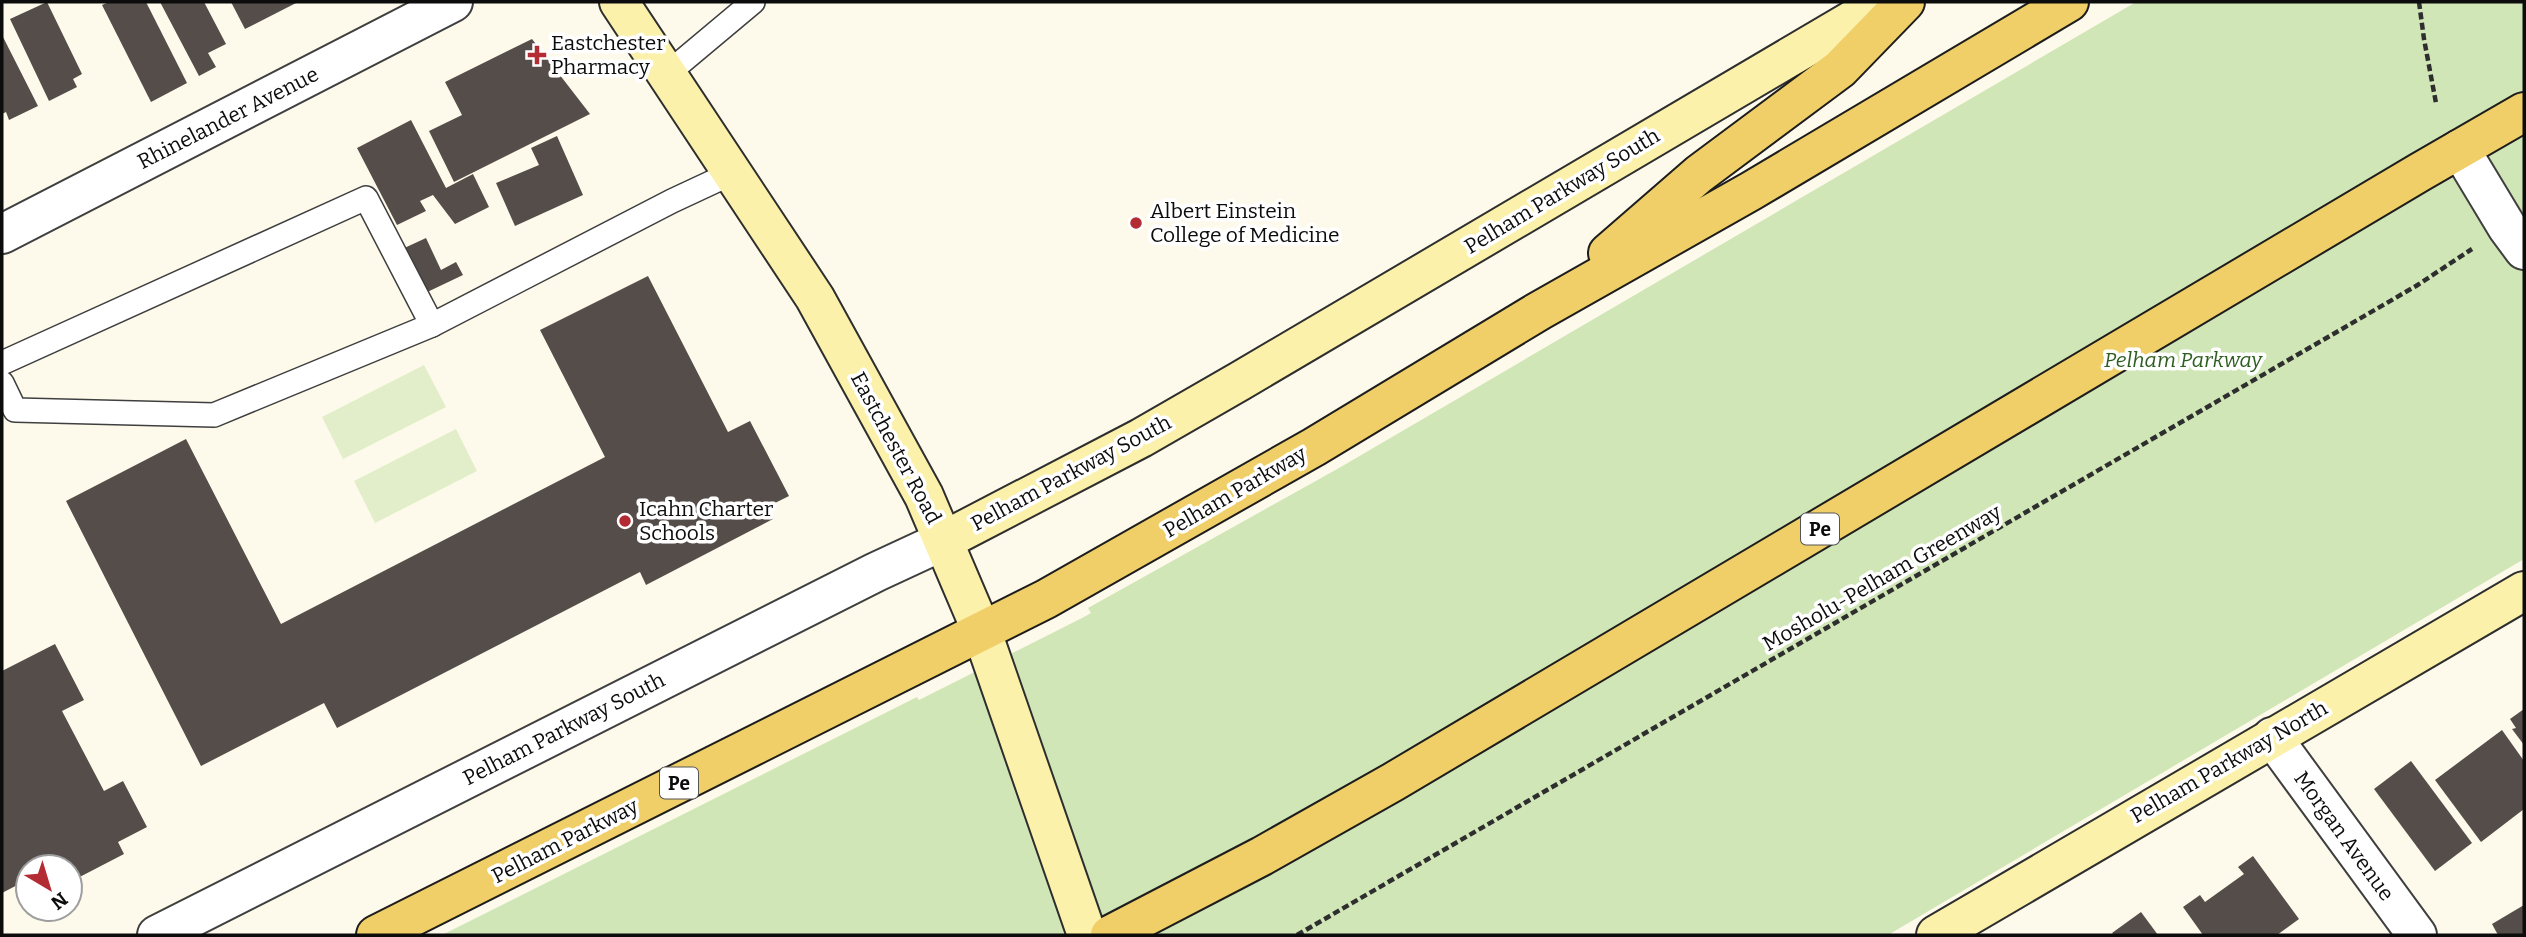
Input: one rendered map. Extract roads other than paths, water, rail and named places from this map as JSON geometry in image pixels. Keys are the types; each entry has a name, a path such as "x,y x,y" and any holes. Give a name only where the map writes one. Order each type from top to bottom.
{"main road":[{"path":"1539,312 1699,174 1840,69 1905,2"},
{"name":"Pelham Parkway","path":"376,935 982,632 1205,511 2068,2"},
{"name":"Pe","path":"1110,935 1262,856 1393,782 2524,113"}],"street":[{"name":"Rhinelander Avenue","path":"2,234 453,2"},
{"name":"Eastchester Road","path":"619,2 815,298 924,496 982,632 1087,935"},
{"name":"Pelham Parkway South","path":"157,935 876,572 945,540 1141,438 1883,2"},
{"path":"2460,149 2524,250"},
{"name":"Pelham Parkway North","path":"1936,935 2524,591"},
{"name":"Morgan Avenue","path":"2272,737 2417,935"}],"lane":[{"path":"667,74 753,2"},
{"path":"2,383 15,410 214,415 432,326 660,207 732,173"},
{"path":"2,363 366,198 432,326"}],"place":[{"name":"Eastchester Pharmacy","path":"537,55"},
{"name":"Albert Einstein College of Medicine","path":"1136,223"},
{"name":"Icahn Charter Schools","path":"625,521"}]}
